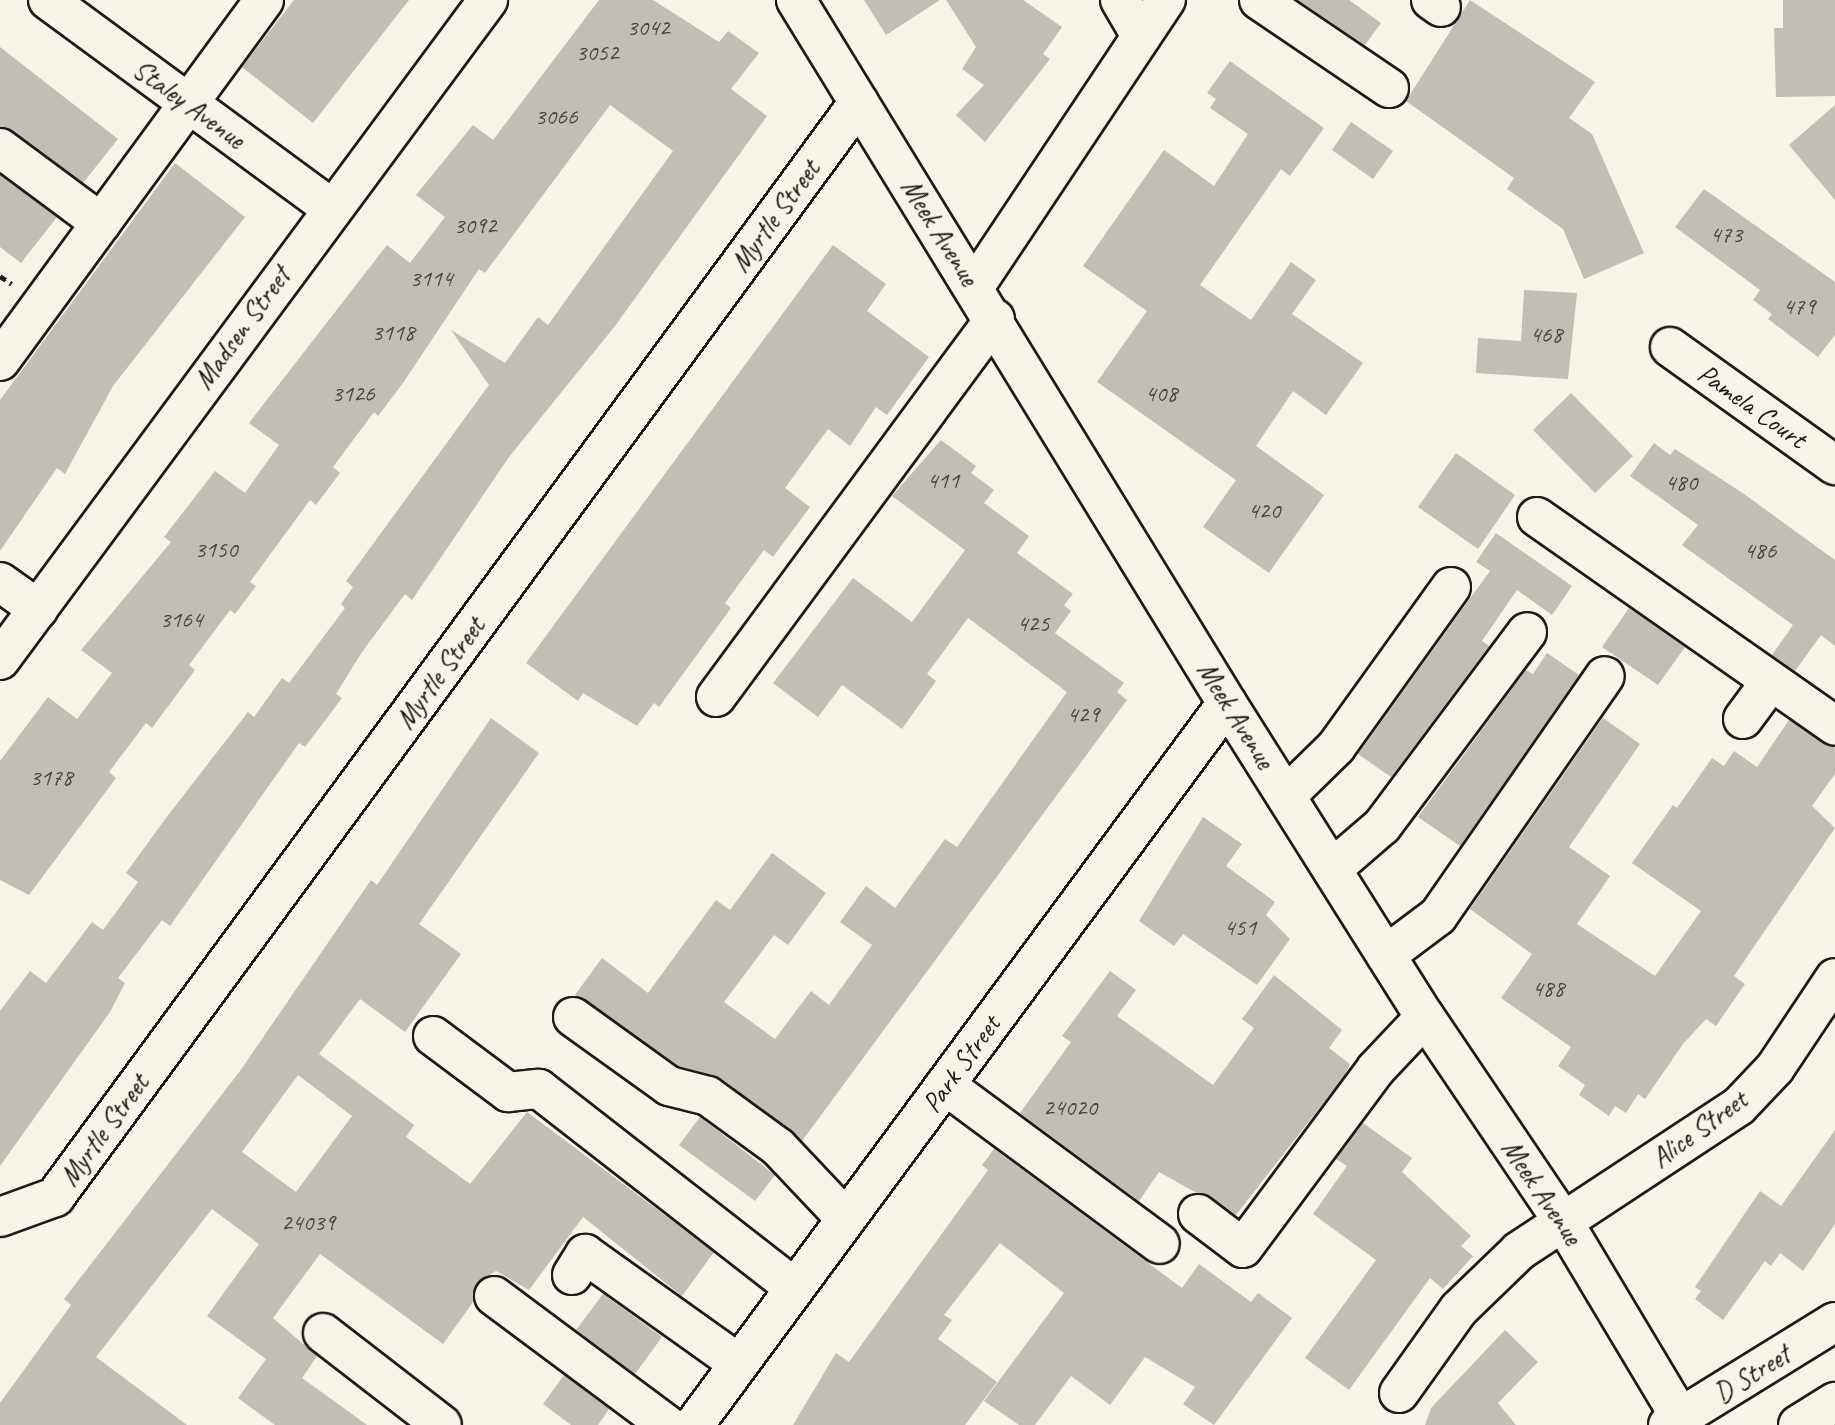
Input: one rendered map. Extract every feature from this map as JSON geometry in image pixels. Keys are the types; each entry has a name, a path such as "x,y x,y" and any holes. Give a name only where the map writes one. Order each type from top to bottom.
{"street":[{"name":"Staley Avenue","path":"48,0 330,207"},
{"path":"0,361 264,0"},
{"name":"Madsen Street","path":"0,660 330,207 488,0"},
{"name":"Meek Avenue","path":"796,0 975,286 1227,703 1424,1017 1564,1223 1678,1422"},
{"path":"1120,0 1141,36"},
{"path":"975,286 1166,0"},
{"path":"1259,0 1389,88"},
{"name":"Myrtle Street","path":"0,1217 55,1197 859,102"},
{"path":"0,148 101,223"},
{"path":"716,697 995,319"},
{"name":"Pamela Court","path":"1670,347 1835,465"},
{"path":"1537,517 1835,726"},
{"path":"0,582 37,609"},
{"path":"1286,796 1336,747 1451,587"},
{"path":"1332,869 1381,826 1527,632"},
{"path":"1386,955 1438,916 1605,676"},
{"path":"1743,719 1771,681"},
{"name":"Park Street","path":"708,1420 739,1364 1227,703"},
{"name":"Alice Street","path":"1399,1393 1459,1309 1519,1251 1739,1106 1775,1068 1832,988"},
{"path":"573,1017 669,1086 708,1096 778,1147 846,1219"},
{"path":"1198,1214 1243,1248 1376,1069 1424,1017"},
{"path":"433,1036 508,1092 539,1089 795,1288"},
{"path":"945,1085 1160,1244"},
{"path":"572,1275 585,1254 739,1364"},
{"path":"494,1296 667,1425"},
{"name":"D Street","path":"1678,1422 1835,1322"},
{"path":"323,1333 442,1425"},
{"path":"1798,1425 1835,1402"}],"building":[{"path":"294,0 409,0 313,123 242,67"},
{"path":"599,0 653,0 719,42 728,31 759,53 731,89 767,116 615,326 509,457 412,600 405,594 362,652 336,694 342,698 305,747 299,743 170,926 162,920 118,978 125,983 110,1012 0,1166 0,1011 30,971 46,983 92,922 103,930 138,882 126,873 166,818 248,712 254,717 282,678 289,683 345,608 341,604 353,587 346,581 489,385 451,330 505,363 538,317 548,325 673,151 610,105 485,273 479,269 378,416 374,412 333,467 340,473 316,505 310,500 250,582 256,586 235,614 230,610 189,665 195,670 152,728 146,723 109,772 116,778 29,895 0,880 0,761 48,697 77,719 112,673 81,650 171,542 164,537 215,471 245,493 279,445 249,423 387,245 410,263 445,217 416,195 473,125 493,140"},
{"path":"864,0 940,0 886,35"},
{"path":"946,0 1023,0 1062,27 1043,54 1050,59 985,142 956,115 984,85 962,69 976,47"},
{"path":"1298,0 1349,0 1381,23 1365,45"},
{"path":"1470,0 1595,82 1569,118 1592,134 1644,253 1584,279 1563,229 1507,189 1514,178 1406,101"},
{"path":"1783,0 1835,0 1835,96 1776,97 1774,28 1783,28"},
{"path":"0,47 118,139 83,183 0,127"},
{"path":"1230,61 1324,128 1290,176 1281,169 1200,285 1251,320 1291,262 1316,280 1292,314 1363,363 1326,415 1293,391 1256,446 1324,495 1269,573 1203,527 1236,480 1097,382 1147,311 1083,266 1164,150 1214,186 1248,134 1210,108 1216,99 1207,93"},
{"path":"1835,105 1835,200 1789,145"},
{"path":"1351,122 1393,151 1373,179 1332,150"},
{"path":"175,163 245,217 113,386 65,474 57,468 0,551 0,400"},
{"path":"0,175 57,217 21,263 0,247"},
{"path":"1704,189 1835,282 1835,335 1818,357 1768,319 1772,314 1753,300 1760,290 1675,227"},
{"path":"833,245 886,284 867,311 929,357 887,415 876,407 850,446 828,429 785,488 810,507 773,557 764,550 725,603 731,608 659,707 654,703 637,726 583,693 578,701 526,663"},
{"path":"1524,290 1577,293 1568,379 1476,373 1478,338 1521,341"},
{"path":"1571,393 1633,456 1595,493 1533,430"},
{"path":"941,440 976,466 971,473 994,490 984,503 1029,536 1017,553 1073,594 1064,605 1071,611 1055,633 1124,683 1117,692 1127,700 802,1141 721,1078 678,1066 575,995 602,958 648,993 716,900 730,910 772,853 826,893 788,945 774,935 724,1002 775,1039 811,991 829,1005 872,945 840,922 866,886 895,908 945,839 957,847 1067,692 968,618 927,674 936,681 902,729 842,685 818,717 773,683 853,578 912,622 965,550 892,496"},
{"path":"1654,443 1670,455 1675,449 1744,494 1835,560 1835,646 1821,635 1795,671 1772,655 1793,625 1682,545 1698,525 1630,476"},
{"path":"1456,453 1515,495 1478,549 1418,507"},
{"path":"1496,533 1572,586 1552,615 1517,590 1482,641 1489,646 1391,777 1358,754 1490,571 1476,562"},
{"path":"1629,608 1685,647 1658,685 1602,647"},
{"path":"1547,653 1579,675 1460,846 1418,817 1526,670 1533,674"},
{"path":"491,718 539,753 419,924 461,954 405,1032 360,999 319,1054 414,1125 406,1137 470,1184 527,1112 714,1252 682,1296 583,1217 529,1290 496,1271 477,1282 473,1302 443,1344 320,1254 273,1318 317,1356 302,1378 367,1425 275,1425 238,1398 266,1359 207,1316 259,1244 212,1209 96,1357 187,1425 0,1425 0,1403 71,1305 64,1299 240,1071 371,880 377,885","holes":["298,1075 352,1116 296,1192 242,1152"]},
{"path":"1603,718 1640,744 1569,847 1610,876 1577,924 1655,976 1701,911 1632,863 1673,805 1677,808 1712,758 1724,766 1734,751 1757,767 1789,720 1835,748 1835,774 1812,806 1835,828 1734,976 1745,984 1716,1026 1706,1019 1683,1044 1645,1099 1638,1094 1626,1113 1615,1106 1609,1116 1579,1095 1585,1085 1558,1066 1571,1047 1501,998 1532,954 1470,909"},
{"path":"1203,817 1242,844 1226,866 1275,902 1266,915 1290,939 1257,985 1183,934 1174,946 1139,921"},
{"path":"1110,971 1136,990 1117,1016 1213,1085 1254,1028 1242,1019 1274,975 1342,1030 1329,1048 1350,1064 1345,1075 1236,1215 1159,1172 1139,1201 1020,1113 1071,1042 1062,1036"},
{"path":"700,1117 775,1175 755,1201 679,1145"},
{"path":"1363,1123 1412,1158 1402,1172 1471,1236 1461,1246 1473,1256 1443,1289 1430,1278 1349,1390 1305,1358 1376,1260 1313,1214 1347,1166 1336,1159"},
{"path":"1835,1130 1835,1224 1803,1271 1780,1253 1771,1266 1765,1261 1723,1320 1695,1299 1701,1291 1695,1287 1760,1191 1781,1206"},
{"path":"994,1149 1182,1288 1199,1264 1251,1302 1258,1293 1292,1318 1214,1425 1183,1404 1195,1387 1145,1357 1110,1405 1071,1376 1035,1425 1019,1425 984,1401 1064,1293 1000,1243 944,1315 952,1320 938,1339 997,1382 965,1425 793,1425 836,1353 849,1362 988,1170 982,1165"},
{"path":"603,1294 662,1337 635,1374 576,1330"},
{"path":"1505,1330 1538,1362 1498,1403 1516,1425 1425,1425 1431,1408"},
{"path":"564,1375 609,1409 598,1425 571,1425 543,1404"}]}
